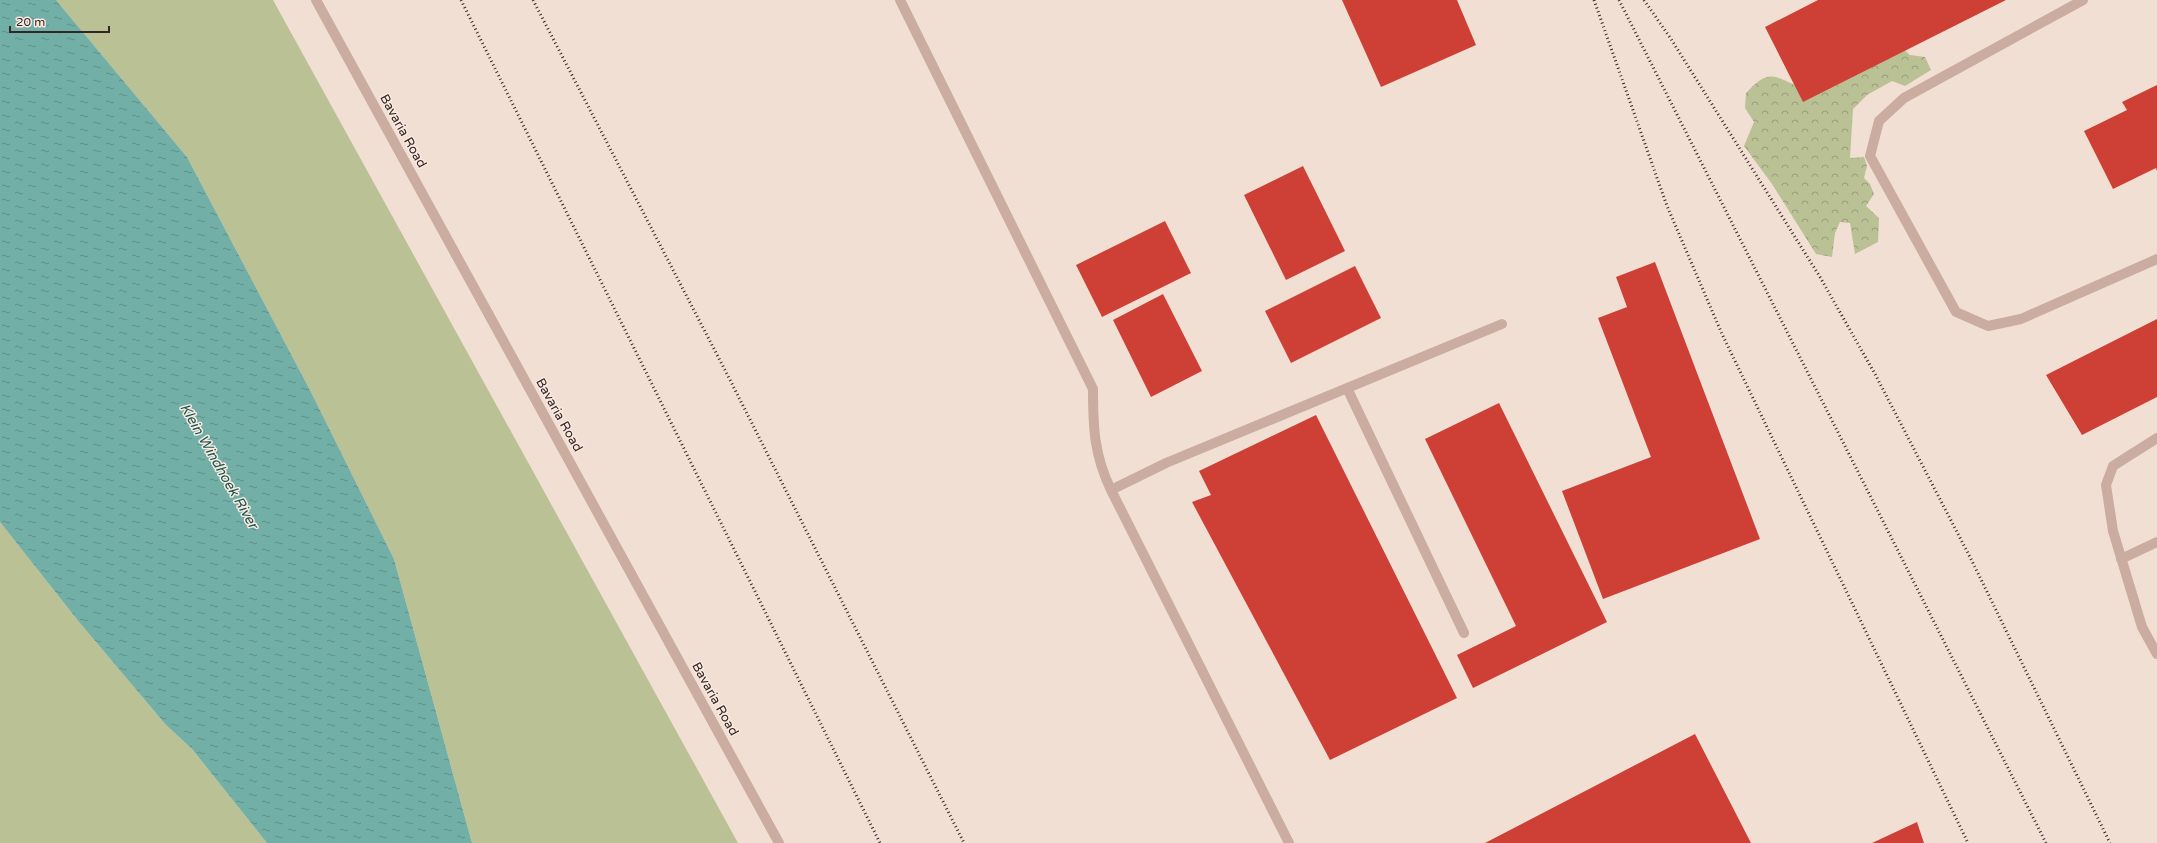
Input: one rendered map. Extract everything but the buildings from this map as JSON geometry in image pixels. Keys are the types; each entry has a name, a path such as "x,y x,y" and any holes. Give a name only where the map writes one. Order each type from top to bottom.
{"street":[{"name":"Bavaria Road","path":"316,0 779,843"},
{"path":"900,0 1093,389 1095,446 1101,469 1289,843"},
{"path":"2083,0 1904,98 1879,121 1870,156 1956,312 1988,326 2021,319 2157,259"},
{"path":"1111,490 1166,463 1502,324"},
{"path":"1347,388 1464,633"},
{"path":"2157,438 2113,466 2106,485 2113,531 2121,559 2142,627 2157,654"},
{"path":"2121,559 2157,542"}],"green space":[{"path":"56,0 273,0 738,843 472,843 394,559 311,392 187,157"},
{"path":"1900,46 1910,55 1925,57 1931,70 1905,86 1892,81 1867,95 1853,109 1850,158 1864,157 1867,166 1864,178 1870,184 1874,194 1866,206 1879,218 1878,242 1855,254 1850,223 1840,222 1835,233 1832,257 1816,254 1772,184 1744,146 1754,122 1745,108 1746,93 1764,78 1780,78 1795,85"},
{"path":"0,522 79,622 166,725 192,749 267,843 0,843"}],"water":[{"name":"Klein Windhoek River","path":"0,0 56,0 187,157 311,392 394,559 472,843 267,843 192,749 166,725 79,622 0,522"}],"railway":[{"path":"461,0 880,843"},
{"path":"533,0 726,372 964,843"},
{"path":"1594,0 1667,206 1722,334 1968,843"},
{"path":"1619,0 2046,843"},
{"path":"1644,0 1671,39 1820,277 1875,374 1971,559 2110,843"}]}
